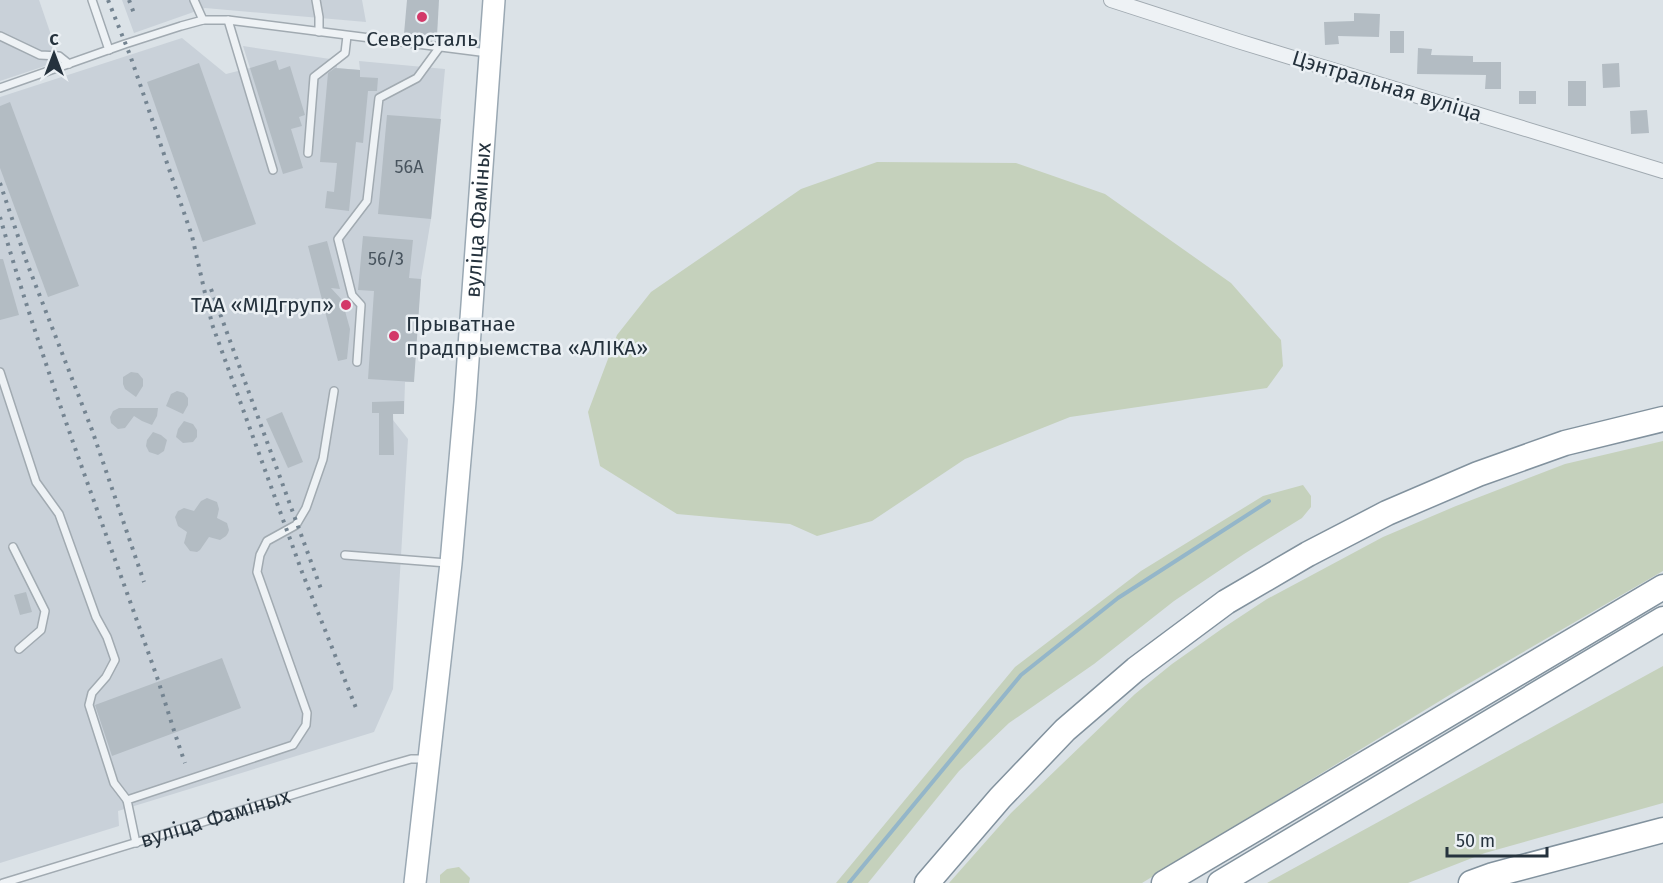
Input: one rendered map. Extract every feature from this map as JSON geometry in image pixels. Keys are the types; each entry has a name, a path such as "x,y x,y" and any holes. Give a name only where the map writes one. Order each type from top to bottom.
{"highway":[{"path":"927,883 1000,798 1065,730 1136,669 1226,602 1308,554 1387,513 1468,478 1565,443 1663,419"},
{"path":"1164,883 1663,587"},
{"path":"1220,883 1663,619"},
{"path":"1471,883 1493,875 1663,830"}],"main road":[{"name":"вуліца Фаміных","path":"415,883 451,563 462,441 494,0"}],"street":[{"name":"Цэнтральная вуліца","path":"1111,0 1663,171"}],"lane":[{"path":"92,0 109,50"},
{"path":"194,0 204,20"},
{"path":"316,0 319,32"},
{"path":"0,88 204,20 228,20 490,54"},
{"path":"228,20 273,170"},
{"path":"0,36 40,55 59,56 69,64"},
{"path":"309,153 314,77 345,53 347,36"},
{"path":"357,362 361,305 352,295 338,239 367,201 379,98 417,78 439,48"},
{"path":"0,372 36,482 59,514 96,617 107,637 115,660 106,677 92,693 89,705 114,783 127,800 136,843"},
{"path":"127,800 293,745 302,734 306,725 307,713 257,572 260,555 267,542 296,525 306,508 323,459 334,391"},
{"path":"13,547 45,611 42,630 19,649"},
{"path":"345,555 451,563"},
{"name":"вуліца Фаміных","path":"3,883 390,765 411,759 430,759"}],"shaded area":[{"path":"0,0 39,0 60,61 0,81"},
{"path":"122,0 362,0 366,22 205,8 134,33"},
{"path":"182,38 226,74 250,68 243,46 337,60 337,68 360,70 359,61 445,69 431,219 421,279 413,382 405,382 404,414 393,414 393,420 408,439 393,689 374,732 118,811 119,826 0,863 0,97"}],"green space":[{"path":"877,162 1016,163 1105,194 1231,283 1281,340 1283,366 1267,388 1070,417 965,459 872,521 817,536 790,524 677,514 600,466 588,412 617,335 651,292 801,189"},
{"path":"1663,441 1663,571 1456,691 1142,883 949,883 1011,813 1135,694 1172,664 1267,599 1383,537 1456,506 1565,464"},
{"path":"1303,485 1311,496 1311,507 1302,518 1174,601 1094,664 1009,723 959,771 868,883 836,883 1015,667 1141,571 1263,496"},
{"path":"1663,666 1663,803 1485,853 1408,883 1267,883"},
{"path":"459,867 470,878 469,883 440,883 440,875 447,869"}],"building":[{"name":"Северсталь","path":"407,0 439,0 437,36 404,34"},
{"path":"1354,13 1380,14 1379,37 1338,36 1339,44 1325,45 1324,22 1354,21"},
{"path":"1390,31 1404,31 1404,53 1390,53"},
{"path":"1418,48 1432,49 1431,55 1473,56 1473,62 1501,62 1501,89 1485,89 1486,75 1417,74"},
{"path":"276,60 279,70 290,66 305,115 299,117 302,126 291,129 303,168 283,174 250,68"},
{"path":"199,63 256,224 203,242 147,82"},
{"path":"1619,63 1620,87 1603,88 1602,64"},
{"path":"335,68 360,70 360,77 378,78 377,91 368,91 363,143 356,142 349,211 325,208 327,191 334,192 337,163 320,162 328,73"},
{"path":"1568,81 1586,81 1586,106 1568,106"},
{"path":"1519,91 1536,91 1536,104 1519,104"},
{"path":"10,102 79,286 48,297 0,168 0,106"},
{"path":"1647,110 1649,133 1631,134 1630,111"},
{"path":"387,115 441,119 431,219 378,214"},
{"name":"Прыватнае прадпрыемства «АЛІКА»","path":"363,236 413,240 409,278 421,279 414,382 368,379 374,291 358,290"},
{"path":"327,241 340,289 331,288 342,300 350,329 347,359 338,361 308,246"},
{"path":"0,259 3,259 19,315 0,320"},
{"path":"131,372 138,373 143,379 143,386 136,397 125,389 123,384 123,377"},
{"path":"177,391 184,393 188,398 188,405 183,414 166,406 171,394"},
{"path":"404,401 404,414 393,414 394,455 379,455 379,413 372,413 372,402"},
{"path":"119,408 158,408 152,425 134,416 125,428 118,429 111,423 110,417 113,411"},
{"path":"282,412 303,462 288,468 266,419"},
{"path":"184,421 193,424 197,430 197,437 193,442 183,443 176,437"},
{"path":"153,432 167,440 164,451 158,455 149,452 146,446"},
{"path":"207,498 217,502 219,509 217,518 227,523 229,530 220,540 209,537 200,550 190,551 184,543 187,532 178,526 175,517 178,511 184,508 194,511 201,501"},
{"path":"26,592 32,612 20,615 14,595"},
{"path":"222,658 241,708 112,756 95,705"}],"waterway":[{"path":"849,883 1021,675 1118,598 1269,501"}],"railway":[{"path":"108,0 130,55 192,236 212,324 302,572 356,708"},
{"path":"129,0 135,16"},
{"path":"0,183 27,263 92,430 144,582"},
{"path":"0,217 36,334 185,763"},
{"path":"211,289 321,589"}],"place":[{"name":"Северсталь","path":"422,17"},
{"name":"ТАА «МІДгруп»","path":"346,305"},
{"name":"Прыватнае прадпрыемства «АЛІКА»","path":"394,336"}]}
